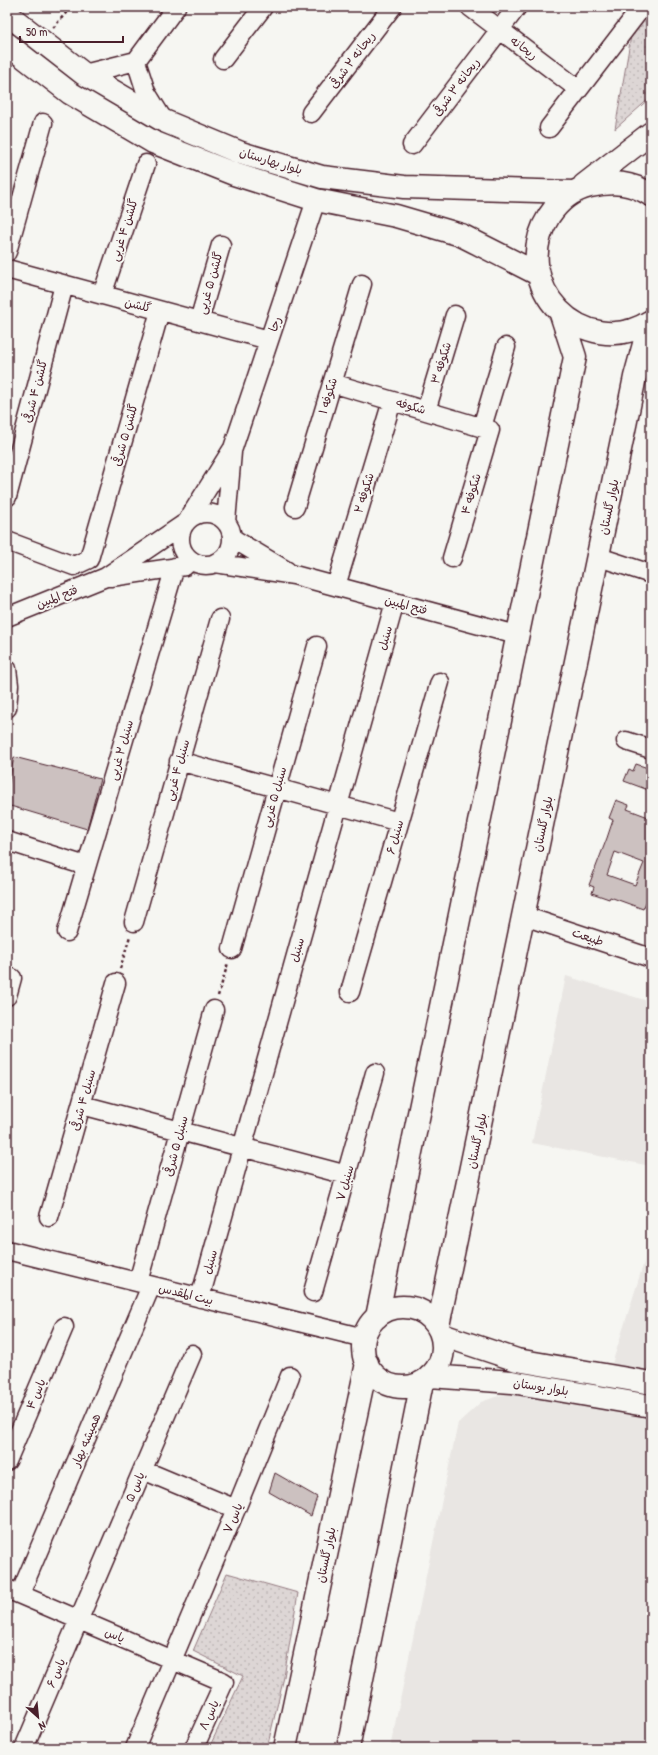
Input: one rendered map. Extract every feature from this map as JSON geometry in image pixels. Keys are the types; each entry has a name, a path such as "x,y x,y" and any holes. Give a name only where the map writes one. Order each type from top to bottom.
{"main road":[{"name":"بلوار بهارستان","path":"7,14 84,74 164,121 241,153 322,177 404,187 576,191"},
{"name":"بلوار بهارستان","path":"7,44 70,93 153,142 234,174 316,200 396,216 461,235 538,274"},
{"path":"650,321 628,330 604,332 581,327 561,314 546,296 538,274 536,250 542,228 554,208 651,133"},
{"path":"576,191 610,182 639,187 651,195"},
{"path":"377,1317 575,357 561,314"},
{"name":"بلوار گلستان","path":"440,1331 635,377 650,321"},
{"path":"402,1307 416,1309 429,1316 440,1331 443,1346 442,1357 437,1368 426,1379 410,1386 397,1386 384,1382 374,1374 366,1363 363,1350 364,1338 369,1326 377,1317 389,1309 402,1307"},
{"name":"بلوار بوستان","path":"440,1331 517,1360 651,1383"},
{"name":"بلوار گلستان","path":"285,1748 366,1363"},
{"path":"348,1748 426,1379"},
{"name":"بلوار بوستان","path":"426,1379 512,1382 651,1406"}],"street":[{"path":"84,74 136,61 176,7"},
{"path":"224,59 263,7"},
{"name":"ریحانه ۲ شرقی","path":"311,113 392,7"},
{"name":"ریحانه","path":"470,7 578,89"},
{"name":"ریحانه ۳ شرقی","path":"412,144 518,7"},
{"path":"549,128 642,7"},
{"path":"136,61 146,92 164,121"},
{"path":"7,252 43,123"},
{"name":"گلشن ۴ غربی","path":"102,295 146,164"},
{"name":"رجا","path":"232,448 316,200"},
{"name":"گلشن ۵ غربی","path":"199,321 220,245"},
{"name":"گلشن","path":"7,269 269,340"},
{"name":"شکوفه ۱","path":"294,507 362,284"},
{"name":"گلشن ۴ شرقی","path":"7,497 64,285"},
{"name":"گلشن ۵ شرقی","path":"7,541 74,566 89,558 160,311"},
{"name":"شکوفه ۳","path":"426,411 455,315"},
{"name":"شکوفه ۴","path":"452,558 506,347"},
{"name":"شکوفه","path":"332,383 486,429"},
{"name":"شکوفه ۲","path":"336,586 392,401"},
{"path":"232,448 187,521 179,540 181,548 191,560 206,564 294,575"},
{"path":"106,578 206,564 228,553 232,448"},
{"path":"106,578 187,521 205,512 213,513 229,530 294,575"},
{"path":"599,557 651,574"},
{"name":"سنبل ۲ غربی","path":"67,932 175,568"},
{"name":"فتح المبین","path":"294,575 517,635"},
{"name":"فتح المبین","path":"7,617 106,578"},
{"name":"سنبل","path":"200,1298 395,602"},
{"name":"سنبل ۴ غربی","path":"134,922 220,619"},
{"name":"سنبل ۵ غربی","path":"232,949 317,646"},
{"path":"7,669 9,686 7,708"},
{"name":"سنبل ۶","path":"350,992 440,682"},
{"path":"626,741 651,749"},
{"path":"179,761 399,822"},
{"path":"7,841 86,866"},
{"name":"طبیعت","path":"524,916 650,956"},
{"path":"7,996 12,978"},
{"name":"سنبل ۴ شرقی","path":"48,1216 82,1105 116,983"},
{"name":"سنبل ۵ شرقی","path":"145,1284 180,1131 214,1010"},
{"name":"سنبل ۷","path":"313,1292 375,1073"},
{"path":"82,1105 347,1175"},
{"name":"بیت المقدس","path":"7,1250 364,1338"},
{"name":"همیشه بهار","path":"14,1592 145,1284"},
{"name":"یاس ۴","path":"7,1461 64,1327"},
{"name":"یاس ۵","path":"79,1620 192,1354"},
{"name":"یاس ۷","path":"135,1748 236,1509 290,1376"},
{"path":"143,1470 236,1509"},
{"name":"یاس","path":"14,1592 224,1682"},
{"name":"یاس ۶","path":"24,1748 79,1620"},
{"name":"یاس ۸","path":"194,1748 224,1682"}],"path":[{"path":"42,42 71,7"},
{"path":"116,983 134,922"},
{"path":"214,1010 232,949"}],"shaded area":[{"path":"636,7 651,7 651,97 615,129"},
{"path":"566,976 651,1002 651,1166 532,1143"},
{"path":"651,1240 651,1371 612,1364"},
{"path":"507,1393 621,1410 651,1418 651,1748 390,1748 458,1423 481,1402"},
{"path":"227,1573 298,1593 284,1677 267,1748 209,1748 243,1676 193,1651"}],"building":[{"path":"14,757 100,779 87,829 7,805 7,792"},
{"path":"636,764 651,769 648,777 651,778 651,791 624,781 629,769 633,771"},
{"path":"616,800 629,805 627,809 651,818 651,901 647,900 643,909 610,897 609,899 592,893 594,887 589,885 613,820 609,818","holes":["615,852 644,863 635,885 607,875"]},
{"path":"275,1473 317,1497 311,1516 269,1492"}]}
